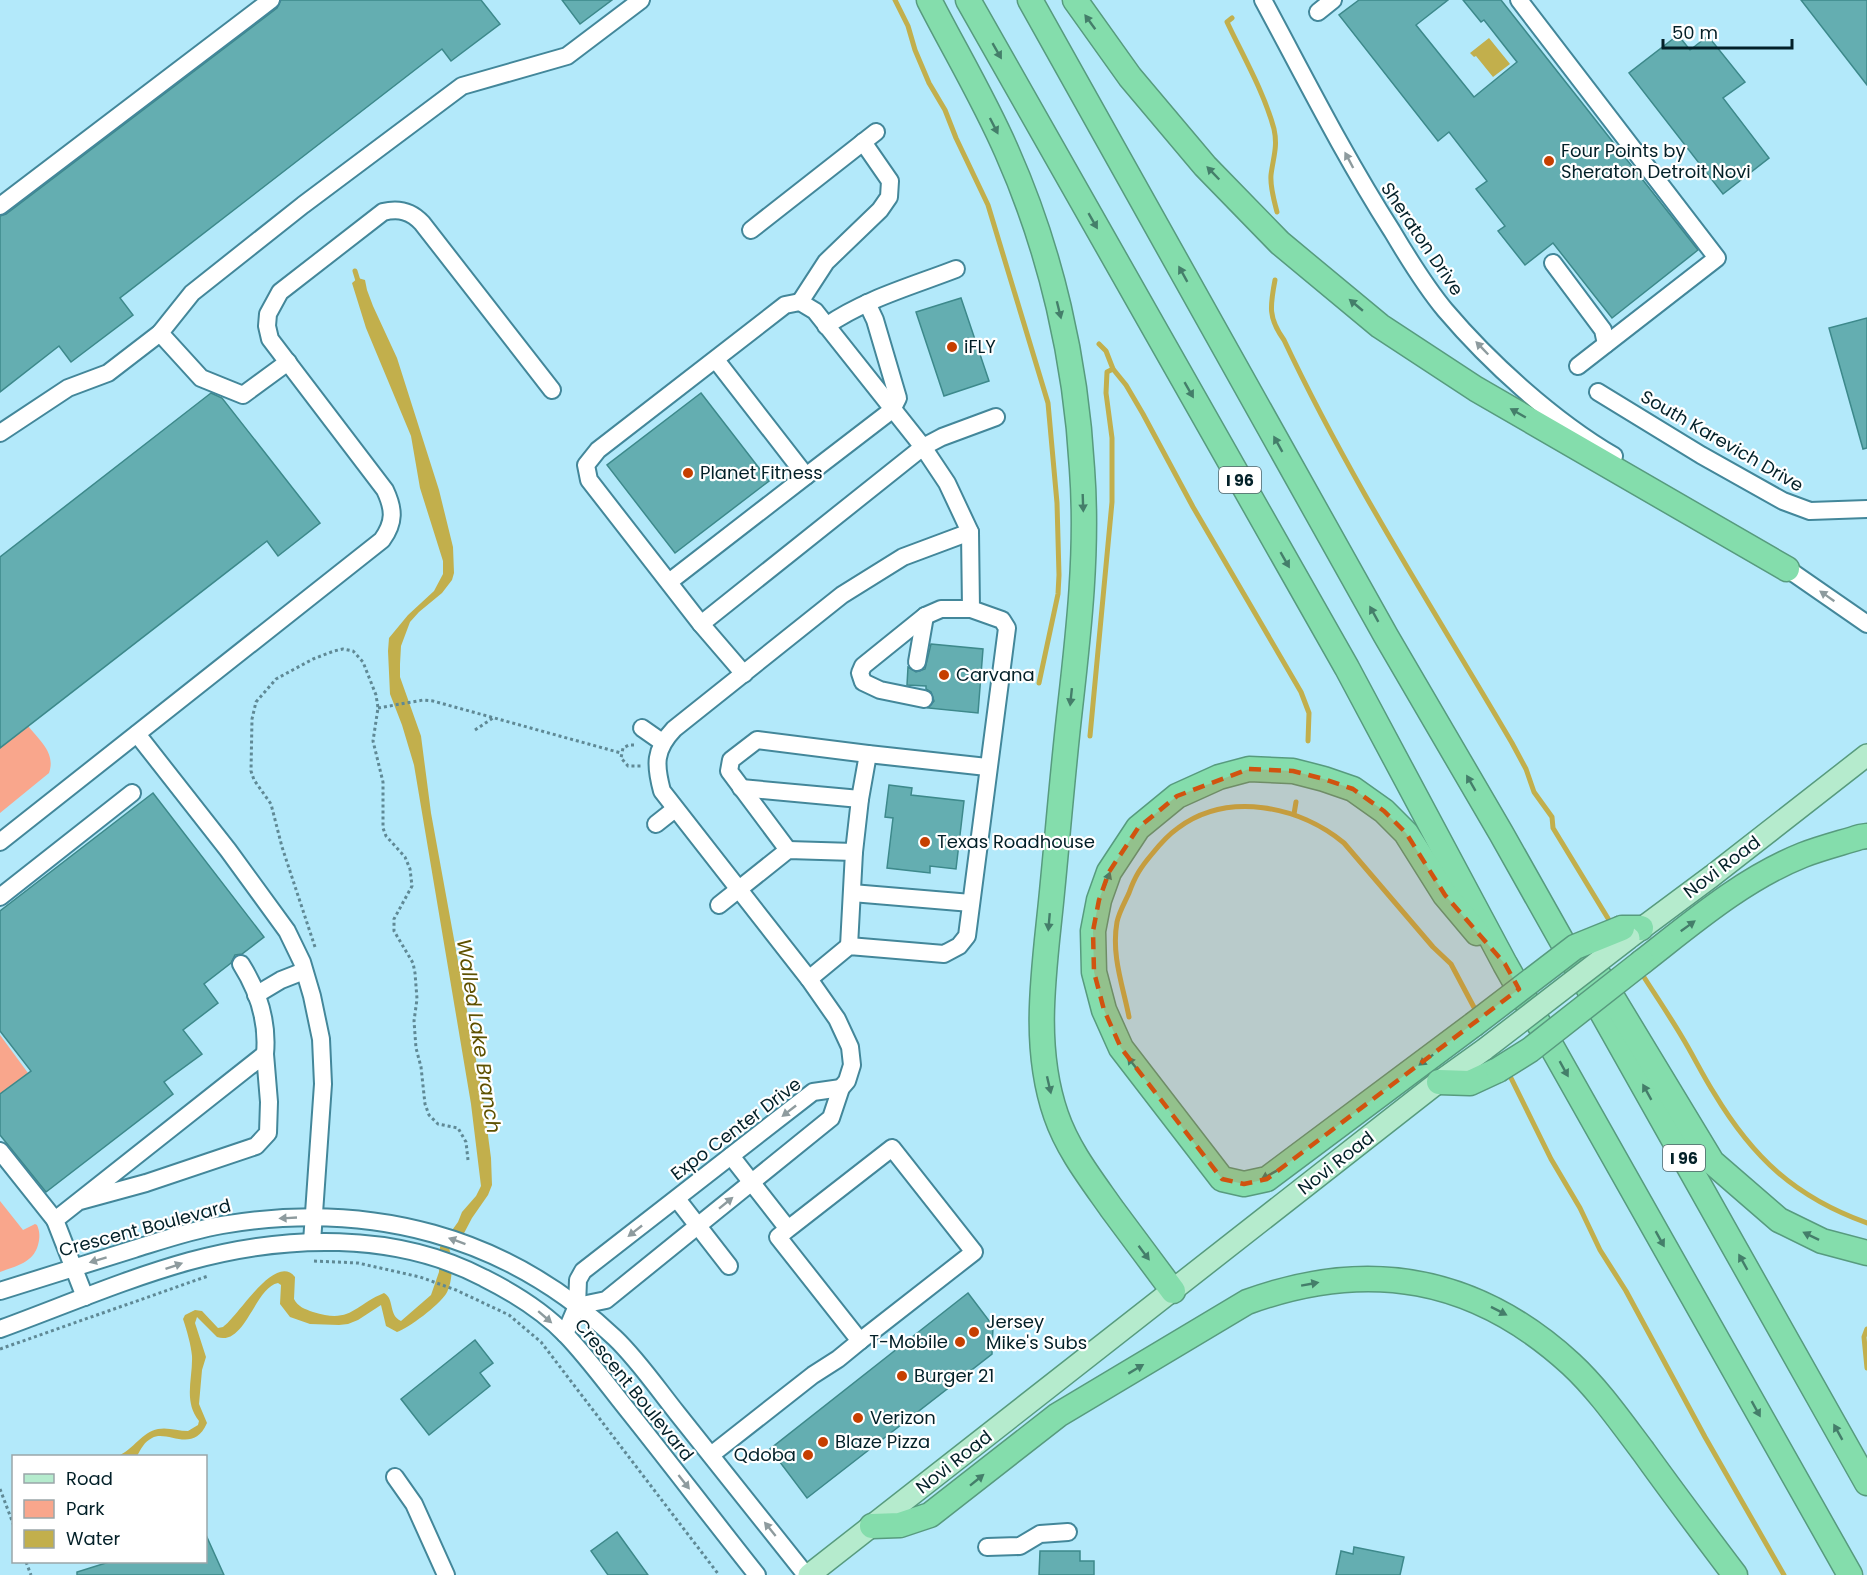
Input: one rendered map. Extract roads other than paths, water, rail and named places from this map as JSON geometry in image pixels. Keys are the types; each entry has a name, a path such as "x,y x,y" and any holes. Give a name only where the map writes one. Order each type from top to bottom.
{"highway":[{"path":"928,0 1007,151 1028,206 1047,261 1066,338 1078,420 1083,471 1083,562 1044,984 1042,1052 1056,1114 1082,1168 1173,1291"},
{"name":"I 96","path":"968,0 1347,668 1505,964 1850,1575"},
{"name":"I 96","path":"1030,0 1386,636 1501,833 1867,1483"},
{"path":"1075,0 1130,77 1205,166 1280,243 1380,326 1476,389 1787,568"},
{"path":"1505,964 1445,895 1406,833 1384,811 1353,789 1293,771 1249,769 1219,777 1177,796 1138,828 1109,872 1099,900 1093,931 1094,972 1104,1010 1120,1048 1222,1179 1244,1184 1267,1179 1575,948 1631,932"},
{"path":"1501,833 1532,864 1712,1162 1779,1220 1822,1241 1867,1253"},
{"path":"1439,1082 1470,1083 1498,1070 1530,1050 1681,932 1748,884 1802,855 1867,836"},
{"path":"872,1526 900,1525 930,1515 1058,1415 1247,1302 1276,1291 1309,1283 1369,1277 1405,1281 1443,1289 1474,1299 1508,1316 1540,1337 1573,1365 1605,1402 1735,1575"}],"main road":[{"name":"Novi Road","path":"808,1575 1439,1082 1485,1049 1631,932 1712,876 1867,755"}],"street":[{"path":"0,206 271,0"},
{"path":"0,433 68,388 108,373 160,333 192,293 303,205 462,86 567,56 641,0"},
{"name":"Sheraton Drive","path":"1263,0 1363,186 1445,310 1489,356 1548,411 1607,452 1745,536 1867,624"},
{"path":"1318,12 1333,0"},
{"path":"1519,0 1717,258 1578,366"},
{"path":"751,230 869,137 890,181 890,197 880,210 825,262 800,302"},
{"path":"0,842 382,540 390,529 393,516 391,502 385,490 270,339 267,326 268,314 280,292 384,212 394,209 405,211 416,216 422,223 552,390"},
{"path":"1553,263 1603,330 1606,344"},
{"path":"826,326 840,316 867,303 957,270"},
{"path":"744,674 700,624 589,480 586,465 598,450 785,305 800,302 815,311 923,447 947,483 970,532 970,609"},
{"path":"669,582 892,410 898,398 875,320 867,303"},
{"path":"160,333 201,378 243,395 288,362"},
{"path":"716,360 806,476"},
{"name":"South Karevich Drive","path":"1598,392 1701,455 1783,501 1810,511 1867,509"},
{"path":"700,624 923,447 942,437 996,417"},
{"path":"577,1306 606,1300 831,1118 852,1065 850,1047 837,1019 809,979 662,791 657,772 657,756 662,742 674,729 842,595 903,557 970,532"},
{"path":"809,979 849,946 944,954 959,946 967,936 1006,628 1002,620 970,609 941,609 925,616 863,666 860,673 863,682 880,690 924,699"},
{"path":"917,662 925,616"},
{"path":"642,728 662,742"},
{"path":"137,734 228,850 287,931 304,971 321,1039 323,1084 312,1242"},
{"path":"788,850 729,771 731,760 757,740 987,767"},
{"path":"849,946 854,852 868,754"},
{"path":"741,788 860,799"},
{"path":"0,897 132,793"},
{"path":"656,824 675,808"},
{"path":"719,905 788,850 854,852"},
{"path":"852,893 971,903"},
{"path":"80,1201 146,1183 256,1146 268,1133 269,1102 263,1017 252,981 242,964"},
{"path":"256,995 281,980 304,971"},
{"path":"55,1220 265,1054"},
{"name":"Expo Center Drive","path":"565,1334 577,1306 578,1280 583,1271 813,1092 841,1088"},
{"path":"711,1455 813,1375 860,1341 974,1252 892,1148 778,1237 860,1341"},
{"path":"0,1151 55,1220 85,1297"},
{"path":"731,1156 788,1228"},
{"path":"677,1199 729,1266"},
{"name":"Crescent Boulevard","path":"0,1291 220,1225 262,1219 314,1216 388,1223 431,1231 511,1263 577,1306 618,1340 808,1575"},
{"name":"Crescent Boulevard","path":"0,1329 189,1262 241,1249 312,1242 347,1242 427,1255 468,1269 497,1284 536,1309 565,1334 757,1575"},
{"path":"395,1476 414,1504 446,1575"},
{"path":"987,1547 1020,1546 1040,1534 1068,1532"}],"water":[{"path":"1489,38 1510,64 1493,77 1476,56 1470,53"},
{"path":"358,278 365,280 373,306 397,358 439,490 453,547 452,580 442,593 410,622 401,646 400,677 421,736 431,813 483,1098 492,1185 462,1237 449,1248 452,1271 446,1294 423,1316 397,1332 386,1326 381,1305 348,1324 310,1324 290,1317 280,1304 281,1285 278,1283 270,1287 243,1325 227,1338 217,1337 197,1317 195,1323 206,1357 202,1370 199,1404 207,1423 195,1438 180,1439 158,1436 147,1442 138,1455 120,1455 152,1431 166,1428 188,1431 198,1425 199,1421 191,1406 192,1356 183,1319 185,1315 195,1310 202,1311 218,1328 223,1327 267,1279 277,1273 287,1272 295,1277 294,1299 305,1309 326,1315 344,1315 384,1293 389,1299 394,1315 401,1321 431,1295 439,1272 440,1247 481,1186 471,1104 414,765 390,694 389,638 408,615 434,591 443,574 443,561 420,488 411,436 366,328 352,283"}],"waterway":[{"path":"895,0 908,26 929,83 945,110 988,205 1048,403 1057,503 1059,575 1058,594 1039,683"},
{"path":"1232,18 1227,22 1259,88 1274,129 1275,147 1271,180 1277,212"},
{"name":"Walled Lake Branch","path":"355,271 359,284"},
{"path":"1275,280 1271,305 1275,325 1336,443 1512,743 1526,769 1534,792 1552,817 1553,828 1612,925"},
{"path":"1099,344 1106,351 1113,369 1126,385 1143,414 1193,507 1301,692 1309,713 1308,741"},
{"path":"1090,736 1112,502 1112,438 1106,393 1107,372 1113,369"},
{"path":"1294,814 1296,802"},
{"path":"1129,1017 1118,970 1116,934 1119,915 1136,877 1158,847 1178,828 1198,817 1219,810 1241,807 1285,812 1326,830 1344,843 1433,947 1451,964 1477,1013"},
{"path":"1640,971 1729,1116 1761,1156 1797,1188 1841,1213 1867,1223"},
{"path":"1508,1072 1600,1250 1626,1291 1705,1437 1784,1575"},
{"path":"1867,1329 1864,1337 1867,1368"}],"place":[{"name":"Four Points by Sheraton Detroit Novi","path":"1549,161"},
{"name":"iFLY","path":"952,347"},
{"name":"Planet Fitness","path":"688,473"},
{"name":"Carvana","path":"944,675"},
{"name":"Texas Roadhouse","path":"925,842"},
{"name":"Jersey Mike's Subs","path":"974,1332"},
{"name":"T-Mobile","path":"960,1342"},
{"name":"Burger 21","path":"902,1376"},
{"name":"Verizon","path":"858,1418"},
{"name":"Blaze Pizza","path":"823,1442"},
{"name":"Qdoba","path":"808,1455"}]}
